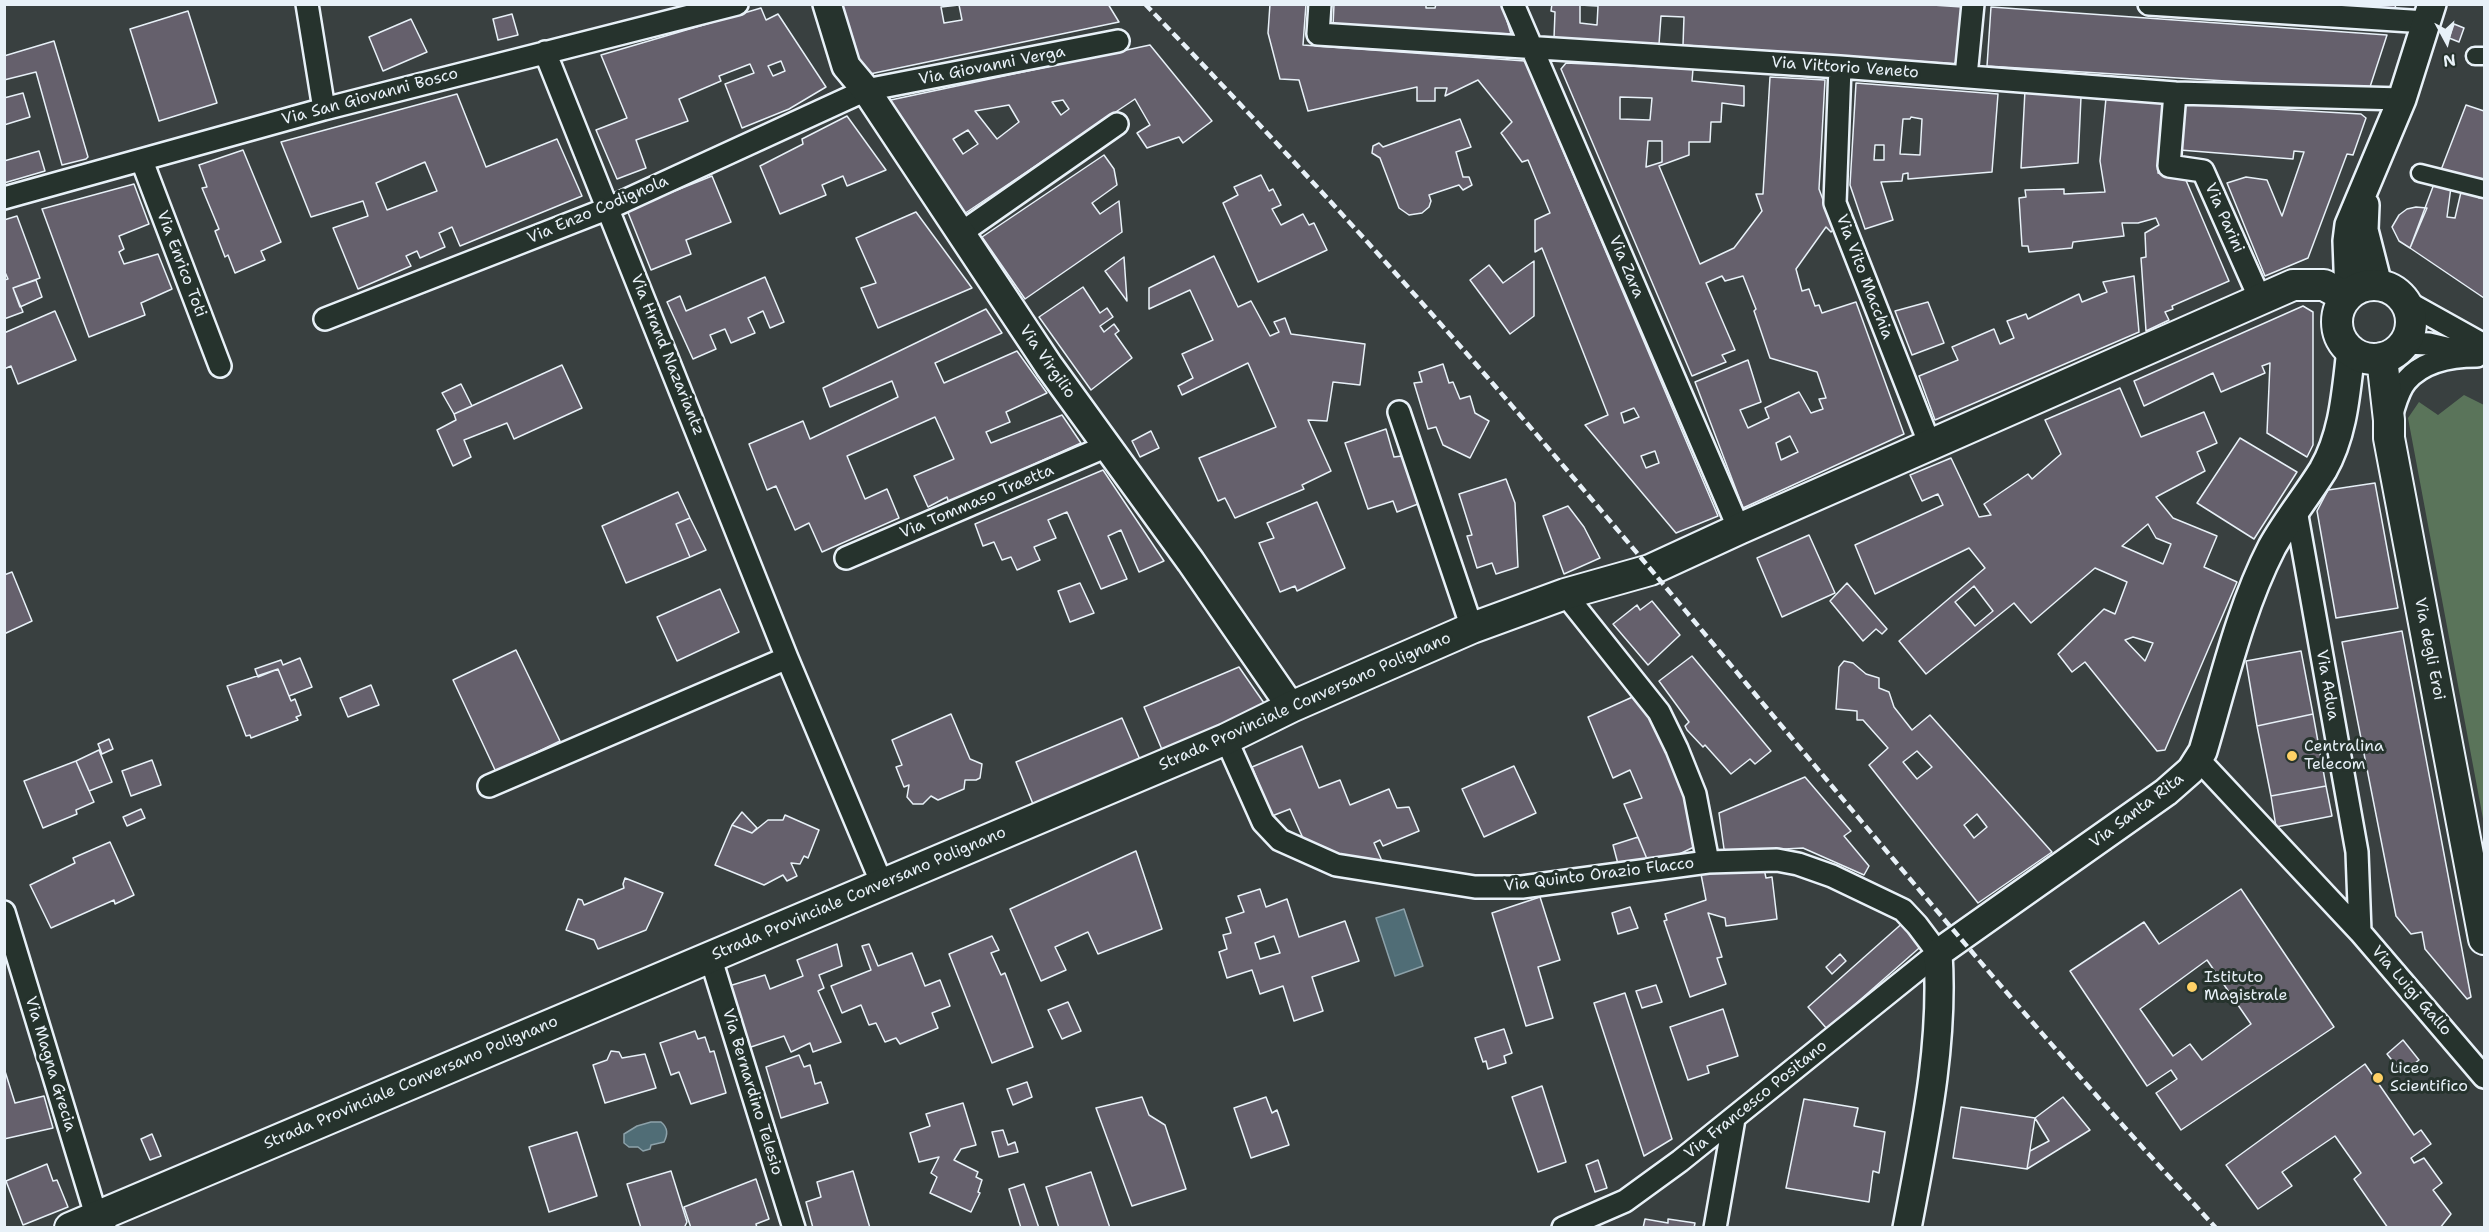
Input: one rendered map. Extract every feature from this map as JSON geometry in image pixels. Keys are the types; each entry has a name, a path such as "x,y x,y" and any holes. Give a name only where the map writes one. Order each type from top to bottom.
{"main road":[{"name":"Strada Provinciale Conversano Polignano","path":"91,1223 710,956 1226,739 1291,707 1472,628 1565,594 1650,570 2293,285 2324,285 2348,296"},
{"path":"2378,285 2393,290 2404,301 2411,317 2408,335 2393,350 2365,357 2350,350 2341,339 2337,325 2339,310 2348,296 2362,286 2378,285"},
{"name":"Via degli Eroi","path":"2393,350 2389,438 2484,939"}],"street":[{"path":"306,4 324,109"},
{"name":"Via San Giovanni Bosco","path":"4,198 324,109 737,4"},
{"name":"Via Virgilio","path":"827,4 846,66 866,90 1049,366 1191,562 1291,707"},
{"name":"Via Vittorio Veneto","path":"1320,4 1318,34 1533,50 1840,67 2175,93 2402,99"},
{"name":"Via Zara","path":"1513,4 1739,529"},
{"path":"1966,76 1973,4"},
{"path":"2149,4 2429,13 2402,99 2349,225 2348,296"},
{"name":"Via Giovanni Verga","path":"866,90 1118,41"},
{"name":"Via Hrand Nazariantz","path":"545,52 787,658 882,884"},
{"name":"Via Vito Macchia","path":"1840,67 1835,203 1930,445"},
{"name":"Via Enzo Codignola","path":"325,319 609,208 866,90"},
{"name":"Via Parini","path":"2175,93 2169,166 2203,171 2260,299"},
{"path":"961,233 1117,124"},
{"name":"Via Enrico Toti","path":"142,161 220,366"},
{"path":"2420,173 2484,189"},
{"path":"2368,183 2363,215 2364,230 2378,285"},
{"path":"2404,301 2482,354"},
{"path":"2393,350 2451,348 2482,354"},
{"name":"Via Santa Rita","path":"1938,953 2166,792 2191,770 2203,751 2249,603 2272,547 2323,469 2339,430 2345,405 2350,350"},
{"path":"2390,420 2406,381 2424,367 2455,356 2482,354"},
{"path":"1399,412 1472,628"},
{"name":"Via Tommaso Traetta","path":"846,558 1107,446"},
{"name":"Via Adua","path":"2296,510 2357,852 2360,932"},
{"path":"1565,594 1659,712 1695,794 1708,862"},
{"path":"489,786 787,658"},
{"name":"Via Quinto Orazio Flacco","path":"1226,739 1263,822 1280,840 1336,865 1475,887 1521,887 1708,862 1777,860 1798,864 1832,876 1903,910 1938,953"},
{"name":"Via Luigi Gallo","path":"2198,759 2360,932 2484,1077"},
{"name":"Via Magna Grecia","path":"4,912 91,1223"},
{"path":"1907,1227 1931,1096 1939,1013 1938,953"},
{"name":"Via Francesco Positano","path":"1563,1227 1583,1221 1625,1201 1680,1161 1938,953"},
{"name":"Via Bernardino Telesio","path":"710,956 794,1227"},
{"path":"1715,1227 1734,1119"}],"green space":[{"path":"2464,395 2484,405 2484,824 2408,418 2419,402 2438,415"}],"water":[{"path":"1404,909 1423,966 1395,976 1376,918"},
{"path":"661,1122 665,1127 667,1134 664,1142 651,1145 650,1149 643,1151 624,1143 624,1134 637,1126"}],"building":[{"path":"840,4 1108,4 1119,22 865,75 837,32","holes":["959,5 962,20 944,23 941,7"]},
{"path":"1270,4 1306,4 1303,45 1525,61 1718,516 1676,533 1585,425 1608,415 1542,248 1535,252 1535,220 1550,213 1528,160 1522,162 1501,133 1512,122 1478,80 1445,96 1447,88 1435,88 1435,101 1417,101 1417,87 1308,111 1299,80 1280,79 1268,33","holes":["1634,408 1639,417 1624,423 1621,413","1655,451 1659,463 1646,468 1641,456"]},
{"path":"1334,4 1426,4 1426,8 1435,8 1436,4 1502,4 1511,34 1333,26"},
{"path":"1552,4 1918,4 1962,7 1957,64 1683,45 1684,17 1661,16 1659,44 1554,38 1555,12 1551,11","holes":["1580,5 1598,6 1597,25 1580,23"]},
{"path":"2330,4 2396,4 2395,8"},
{"path":"1991,7 2387,35 2369,90 1987,66"},
{"path":"761,8 766,20 778,14 826,87 789,109 742,128 725,84 754,73 750,64 719,76 721,81 679,99 688,121 636,140 646,168 617,179 596,130 627,118 601,55","holes":["781,61 785,71 773,76 768,66"]},
{"path":"188,11 217,103 159,121 130,29"},
{"path":"512,14 518,35 498,40 493,19"},
{"path":"411,19 427,52 383,71 369,37"},
{"path":"2454,24 2464,28 2459,42 2449,38"},
{"path":"54,41 88,157 62,165 36,72 4,80 4,56"},
{"path":"1150,45 1212,121 1183,143 1179,137 1147,148 1137,133 1150,125 1135,99 961,216 942,189 947,186 886,101","holes":["1063,100 1069,109 1061,115 1052,102","1009,105 1019,122 997,139 975,111","968,130 978,144 963,154 953,139"]},
{"path":"1566,63 1693,69 1692,81 1744,86 1744,106 1722,103 1721,122 1711,122 1710,142 1689,142 1689,155 1659,166 1700,264 1734,248 1762,211 1756,194 1763,194 1770,77 1825,80 1819,189 1834,229 1831,232 1826,227 1796,269 1802,291 1809,289 1815,306 1819,305 1822,313 1856,302 1904,434 1743,508 1695,382 1748,360 1761,402 1740,410 1748,428 1769,418 1765,408 1799,392 1811,413 1823,409 1819,399 1826,398 1817,372 1770,358 1754,311 1756,309 1743,276 1725,281 1722,276 1706,283 1735,350 1722,355 1726,362 1692,376 1561,69","holes":["1620,97 1652,98 1650,120 1620,119","1648,141 1662,141 1662,162 1646,167","1790,436 1798,452 1781,460 1776,443"]},
{"path":"1856,83 1998,94 1992,172 1908,179 1908,173 1903,174 1902,181 1881,182 1893,220 1865,229 1850,185","holes":["1911,117 1922,119 1920,155 1900,154 1903,119","1875,145 1884,145 1884,160 1874,160"]},
{"path":"2025,90 2081,97 2078,163 2021,168"},
{"path":"23,93 30,117 4,125 4,98"},
{"path":"457,94 486,167 557,139 582,196 460,246 452,227 439,233 445,247 420,258 417,251 406,256 411,266 358,289 333,228 368,216 363,201 311,217 281,142","holes":["425,162 437,191 387,210 376,183"]},
{"path":"2106,98 2164,103 2158,173 2185,178 2229,281 2172,306 2173,309 2165,312 2169,320 2146,331 2141,258 2146,257 2145,233 2159,225 2156,218 2138,223 2122,223 2124,236 2073,242 2072,248 2029,252 2028,246 2022,246 2019,198 2026,197 2025,190 2064,189 2064,194 2105,192 2100,161"},
{"path":"2184,104 2361,114 2366,118 2353,155 2347,154 2308,258 2265,276 2227,183 2246,177 2267,180 2282,216 2304,152 2294,151 2293,159 2180,150"},
{"path":"2466,105 2484,111 2484,180 2441,170"},
{"path":"847,116 886,170 847,186 843,176 822,185 826,195 780,214 760,166 803,144 802,139"},
{"path":"1460,119 1471,147 1456,152 1463,177 1469,177 1472,185 1463,190 1459,185 1429,195 1431,201 1429,207 1422,213 1409,215 1399,208 1380,158 1372,153 1373,146 1379,143 1383,147"},
{"path":"243,150 281,242 261,251 265,260 235,273 228,255 225,257 215,231 219,229 202,188 207,187 199,165"},
{"path":"39,151 45,171 4,183 4,161"},
{"path":"1104,155 1114,169 1117,185 1092,203 1100,214 1119,201 1122,232 1025,299 982,237"},
{"path":"1261,175 1269,191 1273,189 1281,205 1272,209 1281,225 1303,214 1309,225 1314,223 1327,250 1258,282 1223,203 1238,195 1234,187"},
{"path":"712,176 731,222 686,240 691,254 651,270 627,210"},
{"path":"134,184 149,224 119,236 124,249 119,252 124,264 158,254 172,289 141,303 145,315 89,337 42,209"},
{"path":"2434,184 2451,187 2447,217 2455,218 2461,192 2481,194 2479,198 2484,198 2484,298 2410,248"},
{"path":"2427,208 2410,248 2399,241 2392,227 2399,215 2407,209"},
{"path":"916,212 972,288 878,328 861,288 876,283 856,238"},
{"path":"17,216 40,278 13,288 23,312 4,319 4,280 8,279 4,270 4,220"},
{"path":"1214,256 1238,307 1251,301 1270,336 1279,332 1274,322 1285,318 1291,334 1365,344 1360,385 1333,382 1327,421 1308,420 1331,471 1302,485 1304,489 1235,518 1225,498 1218,501 1199,458 1276,427 1248,363 1182,395 1178,386 1193,378 1182,354 1213,340 1190,290 1149,309 1149,288"},
{"path":"1124,257 1127,301 1105,271"},
{"path":"1534,261 1534,316 1510,334 1470,280 1489,265 1503,283"},
{"path":"2134,276 2139,332 1935,420 1919,376 1958,360 1952,347 1994,329 2000,344 2014,338 2007,321 2026,314 2028,319 2079,294 2082,302 2107,292 2103,282"},
{"path":"765,277 784,322 770,328 763,311 748,318 755,333 731,343 725,329 710,335 716,349 693,359 667,302 680,296 686,311"},
{"path":"36,280 42,297 20,307 13,288"},
{"path":"1083,287 1100,313 1107,308 1113,317 1100,326 1104,332 1114,324 1119,331 1115,334 1132,358 1091,390 1039,317"},
{"path":"1928,302 1944,343 1912,355 1895,311"},
{"path":"2303,306 2313,312 2313,445 2307,457 2267,433 2270,363 2262,366 2265,373 2221,392 2213,373 2144,406 2134,381"},
{"path":"986,309 1002,333 935,363 944,383 1017,351 1047,393 1006,412 1010,422 986,432 991,443 1062,415 1081,443 949,503 947,497 928,507 914,476 954,459 935,417 847,456 865,499 887,489 899,518 822,552 809,523 795,530 776,486 767,490 749,444 803,421 810,439 898,397 892,381 830,407 823,388"},
{"path":"55,311 76,360 18,384 11,366 4,369 4,333"},
{"path":"1443,364 1449,383 1453,382 1460,399 1470,396 1475,413 1489,421 1470,458 1443,445 1436,427 1428,429 1414,383 1422,382 1419,372"},
{"path":"562,365 582,408 514,439 507,423 464,440 471,457 453,466 437,430 456,420 454,414"},
{"path":"461,384 472,406 454,414 442,393"},
{"path":"2120,388 2141,437 2204,412 2217,443 2197,452 2205,471 2156,497 2173,518 2217,536 2204,567 2237,582 2165,750 2157,751 2085,662 2072,672 2058,654 2104,609 2115,614 2127,582 2095,568 2031,623 2014,603 1926,674 1899,641 1985,568 1969,548 1875,594 1855,545 1943,505 1938,494 1922,501 1910,475 1951,458 1979,517 1991,515 1984,504 2028,474 2032,479 2061,454 2045,420","holes":["2148,524 2156,538 2171,544 2163,564 2122,546","1974,586 1993,611 1975,626 1955,602","2133,637 2153,643 2145,661 2125,640"]},
{"path":"1386,429 1394,457 1402,456 1418,504 1397,512 1393,501 1368,509 1345,443"},
{"path":"1151,431 1159,448 1140,457 1132,441"},
{"path":"2240,438 2297,472 2254,539 2197,503"},
{"path":"1103,470 1164,561 1139,572 1121,530 1108,536 1127,579 1101,589 1067,512 1048,520 1056,538 1034,547 1040,560 1017,570 1011,557 1002,560 994,542 983,546 975,524"},
{"path":"1506,479 1515,503 1518,567 1496,574 1492,563 1477,568 1467,536 1472,535 1459,494"},
{"path":"2375,483 2398,608 2336,618 2317,511 2328,490"},
{"path":"678,492 690,518 676,524 690,557 626,583 602,526"},
{"path":"1317,502 1345,568 1297,591 1295,586 1280,592 1259,543 1274,538 1267,523"},
{"path":"1568,506 1584,527 1600,558 1564,574 1543,516"},
{"path":"690,518 706,550 690,557 676,524"},
{"path":"1809,535 1835,593 1782,617 1757,558"},
{"path":"12,572 32,621 4,634 4,575"},
{"path":"1080,583 1094,613 1070,622 1058,591"},
{"path":"1847,583 1887,629 1882,634 1876,629 1863,641 1830,601"},
{"path":"720,589 739,632 677,661 657,617"},
{"path":"1652,601 1680,635 1648,665 1613,624 1637,605 1640,610"},
{"path":"2402,631 2471,997 2467,999 2425,949 2422,932 2411,934 2396,916 2342,642"},
{"path":"516,650 560,741 496,772 453,680"},
{"path":"2301,651 2313,714 2257,726 2246,661"},
{"path":"1692,656 1771,751 1755,764 1750,759 1731,774 1705,745 1703,747 1687,730 1685,726 1689,722 1659,681"},
{"path":"300,658 312,687 289,696 278,669 258,677 255,669 281,660 283,665"},
{"path":"1844,661 1853,663 1866,674 1879,678 1879,688 1889,692 1894,707 1912,730 1930,715 2052,852 1978,903 1869,765 1888,748 1863,720 1857,720 1857,711 1836,709 1839,667","holes":["1917,751 1932,767 1917,779 1903,762","1977,814 1987,827 1974,838 1964,825"]},
{"path":"1239,667 1264,703 1264,711 1163,752 1144,707"},
{"path":"278,669 291,701 295,699 301,715 296,717 298,720 251,738 250,735 246,736 227,686"},
{"path":"371,685 379,705 348,717 340,698"},
{"path":"1637,695 1651,716 1676,765 1689,803 1696,846 1671,858 1647,859 1624,804 1642,798 1630,770 1613,778 1588,717"},
{"path":"951,714 970,759 982,764 980,778 965,780 964,789 938,800 931,796 923,804 913,804 907,797 909,785 904,787 896,767 902,765 892,740"},
{"name":"Centralina Telecom","path":"2313,714 2326,786 2271,796 2257,726"},
{"path":"1122,718 1141,762 1035,809 1016,762"},
{"path":"109,739 113,749 102,754 98,744"},
{"path":"1302,746 1319,788 1340,780 1350,805 1389,789 1397,808 1409,807 1419,831 1383,846 1380,840 1374,843 1382,861 1349,860 1306,845 1290,809 1272,816 1252,767"},
{"path":"99,750 112,782 89,791 76,761"},
{"path":"152,760 161,785 131,796 122,771"},
{"path":"76,761 94,802 76,810 77,814 43,828 24,781"},
{"path":"1514,766 1536,813 1484,837 1462,789"},
{"path":"1805,777 1851,831 1844,836 1869,866 1864,875 1803,848 1729,852 1724,849 1719,813"},
{"path":"2326,786 2332,816 2276,827 2271,796"},
{"path":"141,809 145,818 127,826 123,817"},
{"path":"742,812 757,828 752,833 732,825"},
{"path":"785,815 819,830 808,858 804,856 800,864 791,863 797,876 787,881 783,875 764,885 715,865 732,825 752,833 768,820 783,820"},
{"path":"1638,837 1647,859 1618,864 1613,845"},
{"path":"110,842 134,895 115,904 114,900 51,928 30,885 75,863 73,858"},
{"path":"1136,851 1162,929 1098,954 1088,932 1055,947 1066,970 1041,981 1010,909"},
{"path":"1763,864 1766,878 1772,877 1777,919 1726,926 1725,918 1708,913 1722,957 1717,958 1726,984 1690,997 1664,921 1667,920 1665,914 1706,900 1700,869"},
{"path":"625,878 663,893 646,930 598,949 594,940 566,930 578,899 582,900 584,905 624,888"},
{"path":"1260,889 1266,907 1287,899 1299,937 1345,921 1359,961 1312,977 1323,1011 1294,1021 1283,986 1260,994 1252,970 1227,978 1219,952 1227,949 1223,935 1231,933 1226,918 1244,912 1238,896","holes":["1274,936 1280,953 1260,959 1255,943"]},
{"path":"2241,889 2334,1027 2181,1130 2156,1093 2177,1079 2171,1070 2147,1086 2070,971 2144,922 2159,944","holes":["2207,960 2251,1024 2202,1060 2190,1044 2173,1056 2140,1009"]},
{"path":"1540,897 1560,960 1538,967 1553,1018 1526,1026 1492,913"},
{"path":"1630,907 1638,928 1618,934 1612,913"},
{"path":"1906,920 1926,942 1827,1029 1808,1007"},
{"path":"992,936 999,950 991,953 1001,975 1005,973 1033,1047 992,1063 949,954"},
{"path":"837,944 842,966 819,975 824,988 818,991 841,1042 813,1052 810,1043 791,1052 784,1036 748,1048 729,986 765,975 770,989 803,976 797,960"},
{"path":"869,944 878,966 912,953 925,986 940,980 950,1006 932,1013 938,1028 900,1044 896,1038 885,1042 876,1023 869,1025 861,1005 842,1013 831,986 871,970 862,946"},
{"path":"1840,954 1846,961 1832,974 1826,967"},
{"path":"1656,985 1662,1002 1642,1008 1636,991"},
{"path":"1625,993 1672,1139 1644,1156 1594,1003"},
{"path":"1068,1002 1081,1031 1062,1039 1048,1010"},
{"path":"1723,1009 1738,1056 1707,1066 1709,1073 1688,1080 1670,1027"},
{"path":"1504,1029 1512,1053 1504,1056 1506,1063 1488,1069 1486,1061 1483,1062 1475,1038"},
{"path":"695,1031 698,1039 705,1037 710,1052 714,1051 726,1093 691,1104 679,1072 671,1075 660,1043"},
{"path":"2403,1040 2419,1060 2402,1073 2387,1054"},
{"path":"611,1051 619,1052 622,1058 645,1054 656,1088 605,1103 593,1065 607,1060"},
{"path":"799,1055 804,1067 810,1065 815,1084 821,1082 828,1103 781,1118 766,1067"},
{"path":"2365,1064 2414,1135 2421,1130 2431,1144 2411,1158 2414,1163 2424,1158 2442,1183 2433,1190 2451,1214 2440,1228 2388,1228 2354,1179 2361,1173 2335,1136 2282,1172 2292,1186 2258,1209 2226,1165"},
{"path":"4,1068 15,1103 44,1096 53,1128 4,1139"},
{"path":"1027,1082 1032,1097 1013,1105 1007,1089"},
{"path":"1542,1086 1566,1162 1538,1172 1512,1097"},
{"path":"1142,1097 1149,1115 1165,1125 1186,1189 1132,1206 1096,1108"},
{"path":"1266,1097 1272,1113 1277,1110 1289,1145 1251,1158 1234,1108"},
{"path":"2063,1097 2090,1130 2027,1169 2030,1151 2049,1141 2035,1118"},
{"path":"1804,1099 1858,1108 1854,1126 1885,1132 1879,1173 1873,1171 1869,1202 1786,1188"},
{"path":"963,1103 976,1145 961,1149 954,1160 978,1172 976,1177 982,1180 978,1192 980,1193 971,1212 930,1193 937,1177 931,1173 939,1157 919,1162 910,1133 930,1126 926,1114"},
{"path":"1961,1107 2035,1118 2027,1169 1953,1158"},
{"path":"1003,1130 1008,1145 1015,1142 1018,1152 999,1157 992,1132"},
{"path":"577,1132 597,1196 549,1212 529,1147"},
{"path":"152,1134 161,1156 150,1160 141,1139"},
{"path":"1598,1160 1607,1188 1595,1192 1586,1165"},
{"path":"47,1164 53,1181 57,1180 68,1207 23,1225 6,1181"},
{"path":"671,1171 687,1222 684,1228 641,1228 627,1184"},
{"path":"853,1171 870,1228 813,1228 806,1202 821,1197 817,1182"},
{"path":"1091,1172 1110,1228 1059,1228 1046,1187"},
{"path":"756,1179 769,1219 756,1224 757,1228 691,1228 684,1207"},
{"path":"1024,1184 1039,1228 1021,1228 1009,1189"},
{"path":"1645,1219 1668,1223 1668,1219 1695,1223 1694,1228 1643,1228"}],"railway":[{"path":"1145,4 1319,189 1446,330 1579,484 1939,913 2122,1124 2216,1228"}],"place":[{"name":"Centralina Telecom","path":"2292,756"},
{"name":"Istituto Magistrale","path":"2192,987"},
{"name":"Liceo Scientifico","path":"2378,1078"}]}
